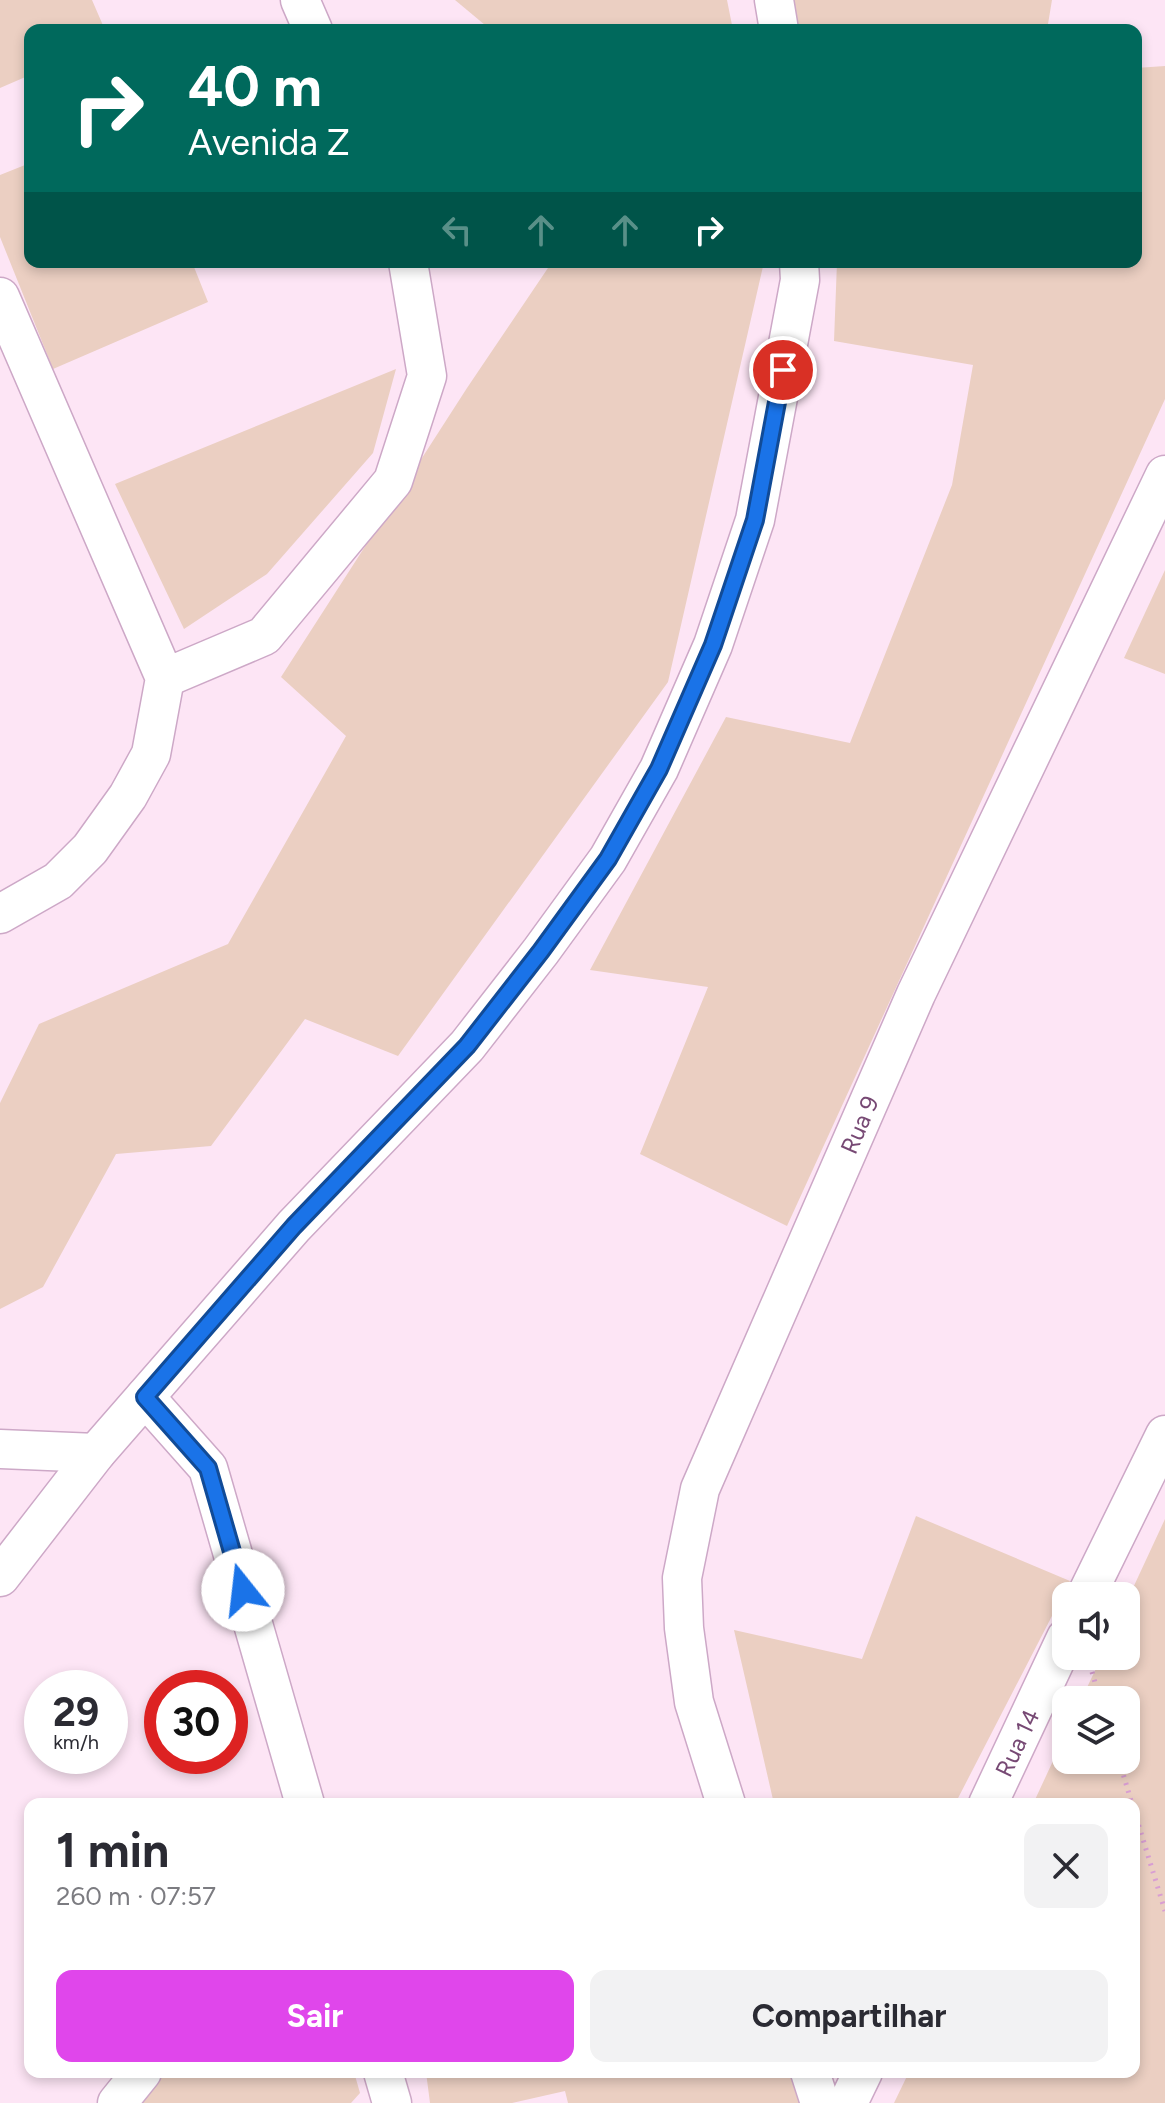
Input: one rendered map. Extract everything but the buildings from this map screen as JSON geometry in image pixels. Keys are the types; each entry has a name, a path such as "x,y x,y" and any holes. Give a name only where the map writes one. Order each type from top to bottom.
{"street":[{"path":"300,0 310,24"},
{"path":"774,0 778,24"},
{"path":"165,678 264,636 393,481 427,376 409,268"},
{"path":"0,1577 96,1453 294,1226 467,1046 608,859 659,769 713,645 755,520 800,280 799,268"},
{"path":"0,297 165,678 151,754 128,796 90,849 58,881 0,914"},
{"name":"Rua 9","path":"724,1798 694,1702 684,1628 682,1578 700,1489 916,994 1165,475"},
{"path":"145,1397 208,1468 303,1798"},
{"path":"1093,1582 1165,1435"},
{"path":"0,1449 96,1453"},
{"name":"Rua 14","path":"991,1798 1052,1668"},
{"path":"117,2103 137,2078"},
{"path":"385,2078 392,2103"},
{"path":"812,2078 820,2103"},
{"path":"848,2103 860,2078"}],"path":[{"path":"1091,1671 1096,1686"},
{"path":"1123,1774 1130,1798"},
{"path":"1140,1830 1165,1911"}],"shaded area":[{"path":"0,0 92,0 102,24 24,24 24,78 0,88"},
{"path":"455,0 727,0 732,24 484,24"},
{"path":"791,0 1052,0 1048,24 798,24"},
{"path":"1165,66 1165,399 787,1226 640,1154 708,987 590,970 726,717 850,743 952,485 973,365 834,341 837,268 1142,268 1142,68"},
{"path":"24,165 24,268 194,268 208,302 53,369 0,237 0,175"},
{"path":"548,268 763,268 668,682 398,1056 305,1019 211,1146 116,1154 43,1287 0,1309 0,1103 39,1024 228,944 346,736 281,677"},
{"path":"396,369 373,453 267,574 184,629 115,484"},
{"path":"1165,570 1165,674 1124,658"},
{"path":"916,1516 1070,1581 1052,1582 1052,1616 958,1798 773,1798 734,1630 862,1659"},
{"path":"1165,1519 1165,2103 894,2103 906,2078 1140,2078 1140,1798 1036,1798 1052,1763 1052,1774 1140,1774 1140,1686 1088,1686 1095,1670 1140,1670 1140,1582 1136,1582"},
{"path":"157,2078 356,2078 360,2093 351,2103 138,2103"},
{"path":"427,2078 791,2078 799,2103 568,2103 565,2091 512,2103 430,2103"}],"route":[{"path":"243,1590 208,1468 145,1397 294,1226 467,1046 608,859 659,769 713,645 755,520 783,370"}]}
